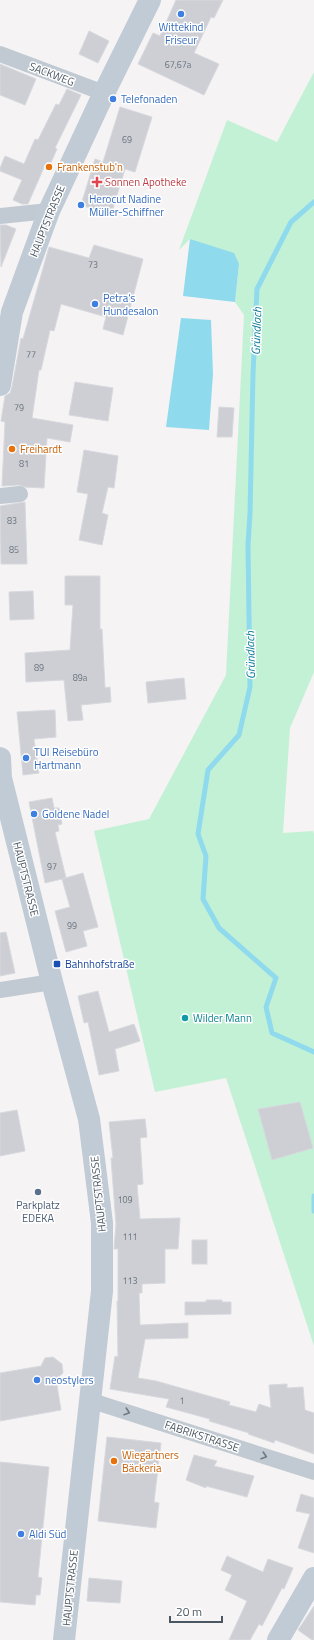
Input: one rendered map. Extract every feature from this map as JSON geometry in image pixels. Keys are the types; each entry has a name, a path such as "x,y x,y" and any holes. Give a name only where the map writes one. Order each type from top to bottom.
{"street":[{"name":"HAUPTSTRASSE","path":"0,384 12,312 50,212 104,93 150,0"},
{"name":"SACKWEG","path":"0,54 104,93"},
{"path":"0,216 50,212"},
{"path":"0,496 20,494"},
{"name":"HAUPTSTRASSE","path":"0,758 1,778 52,982 89,1119 102,1223 102,1291 64,1640"},
{"path":"0,990 52,982"},
{"name":"FABRIKSTRASSE","path":"90,1400 314,1472"},
{"path":"278,1640 314,1578"}],"green space":[{"path":"314,72 314,672 290,728 283,833 313,831 314,834 314,1346 226,1078 155,1092 94,831 149,819 226,675 244,315 235,302 239,264 190,239 179,250 227,120 277,142"}],"water":[{"path":"190,239 234,253 239,264 235,302 183,296"},
{"path":"181,318 211,320 213,374 209,430 166,427"}],"building":[{"path":"176,0 223,0 214,18 211,17 194,53 219,64 204,95 138,64 153,33 160,36"},
{"path":"89,31 109,41 98,63 79,54"},
{"path":"0,64 36,79 25,105 0,95"},
{"path":"67,89 81,95 55,148 57,149 49,167 45,165 28,204 22,204 13,200 22,180 0,171 0,168 5,156 24,164 35,139 38,140 56,104 59,105"},
{"path":"120,107 152,117 135,172 125,169 111,215 81,205 95,159 103,162"},
{"path":"0,225 6,225 16,229 1,267"},
{"path":"94,245 143,259 123,335 103,329 106,317 61,304 54,331 50,330 41,370 39,370 32,418 73,425 70,442 47,438 44,488 25,487 19,485 2,486 5,422 1,421 5,396 10,393 12,387 21,338 23,339 49,247 89,258"},
{"path":"75,382 113,388 108,421 69,415"},
{"path":"219,407 234,408 232,437 217,437"},
{"path":"84,450 118,456 114,488 108,487 102,513 108,515 102,545 79,540 88,494 77,492"},
{"path":"25,502 27,564 1,564 0,506"},
{"path":"65,576 100,576 100,629 102,629 105,688 110,687 111,702 81,705 83,720 68,721 64,680 26,682 25,653 70,650 73,605 65,605"},
{"path":"33,591 34,619 10,620 9,592"},
{"path":"184,678 186,699 148,703 146,682"},
{"path":"55,710 56,737 34,739 39,773 23,775 17,712"},
{"path":"52,798 54,808 59,808 62,824 58,825 59,831 55,832 66,878 45,883 29,802"},
{"path":"83,873 98,927 83,931 87,946 66,952 55,911 70,907 62,879"},
{"path":"6,932 15,973 0,976 0,933"},
{"path":"98,991 109,1032 134,1024 140,1041 115,1049 119,1071 99,1075 88,1022 84,1023 78,996"},
{"path":"300,1102 313,1148 272,1160 258,1109"},
{"path":"17,1110 25,1151 0,1156 0,1113"},
{"path":"145,1119 147,1137 140,1138 143,1184 137,1185 140,1219 180,1218 178,1249 165,1249 165,1283 142,1284 142,1293 139,1293 140,1325 188,1323 188,1338 145,1339 138,1378 156,1381 230,1402 229,1405 256,1412 259,1404 271,1408 269,1385 287,1384 287,1388 303,1387 305,1410 314,1413 314,1454 275,1440 274,1443 248,1434 249,1433 209,1421 210,1419 166,1407 169,1399 110,1389 115,1356 118,1357 118,1249 114,1249 116,1224 111,1158 113,1158 109,1122"},
{"path":"192,1240 207,1240 207,1264 192,1264"},
{"path":"206,1300 222,1300 222,1302 231,1302 231,1314 185,1315 185,1302 206,1302"},
{"path":"53,1357 62,1364 63,1373 56,1379 61,1410 0,1421 0,1373 41,1366 45,1358"},
{"path":"107,1437 161,1443 154,1502 159,1503 156,1528 98,1521"},
{"path":"194,1455 217,1461 214,1466 254,1476 247,1497 206,1486 206,1488 186,1480"},
{"name":"Aldi Süd","path":"0,1462 49,1467 38,1577 42,1578 40,1595 36,1595 35,1605 0,1602"},
{"path":"301,1494 314,1498 314,1553 298,1548 310,1514 296,1511"},
{"path":"227,1556 263,1572 268,1559 293,1568 284,1589 282,1588 262,1626 259,1624 250,1640 229,1640 247,1601 225,1590 232,1575 221,1570"},
{"path":"89,1578 122,1581 120,1603 87,1601"},
{"path":"314,1606 314,1640 312,1640 298,1630"}],"waterway":[{"name":"Gründlach","path":"314,202 291,222 257,289 248,545 250,687 239,735 208,770 198,834 206,856 203,899 219,928 276,978 266,1007 272,1033 314,1052"},
{"name":"Gründlach","path":"314,1196 314,1211"}],"place":[{"name":"Wittekind Friseur","path":"181,14"},
{"name":"Telefonaden","path":"113,99"},
{"name":"Frankenstub'n","path":"49,167"},
{"name":"Sonnen Apotheke","path":"97,182"},
{"name":"Herocut Nadine Müller-Schiffner","path":"81,205"},
{"name":"Petra's Hundesalon","path":"95,304"},
{"name":"Freihardt","path":"12,449"},
{"name":"TUI Reisebüro Hartmann","path":"26,758"},
{"name":"Goldene Nadel","path":"34,814"},
{"name":"Bahnhofstraße","path":"57,964"},
{"name":"Wilder Mann","path":"185,1018"},
{"name":"Parkplatz EDEKA","path":"38,1192"},
{"name":"neostylers","path":"37,1380"},
{"name":"Wiegärtners Bäckeria","path":"114,1461"},
{"name":"Aldi Süd","path":"21,1534"}]}
